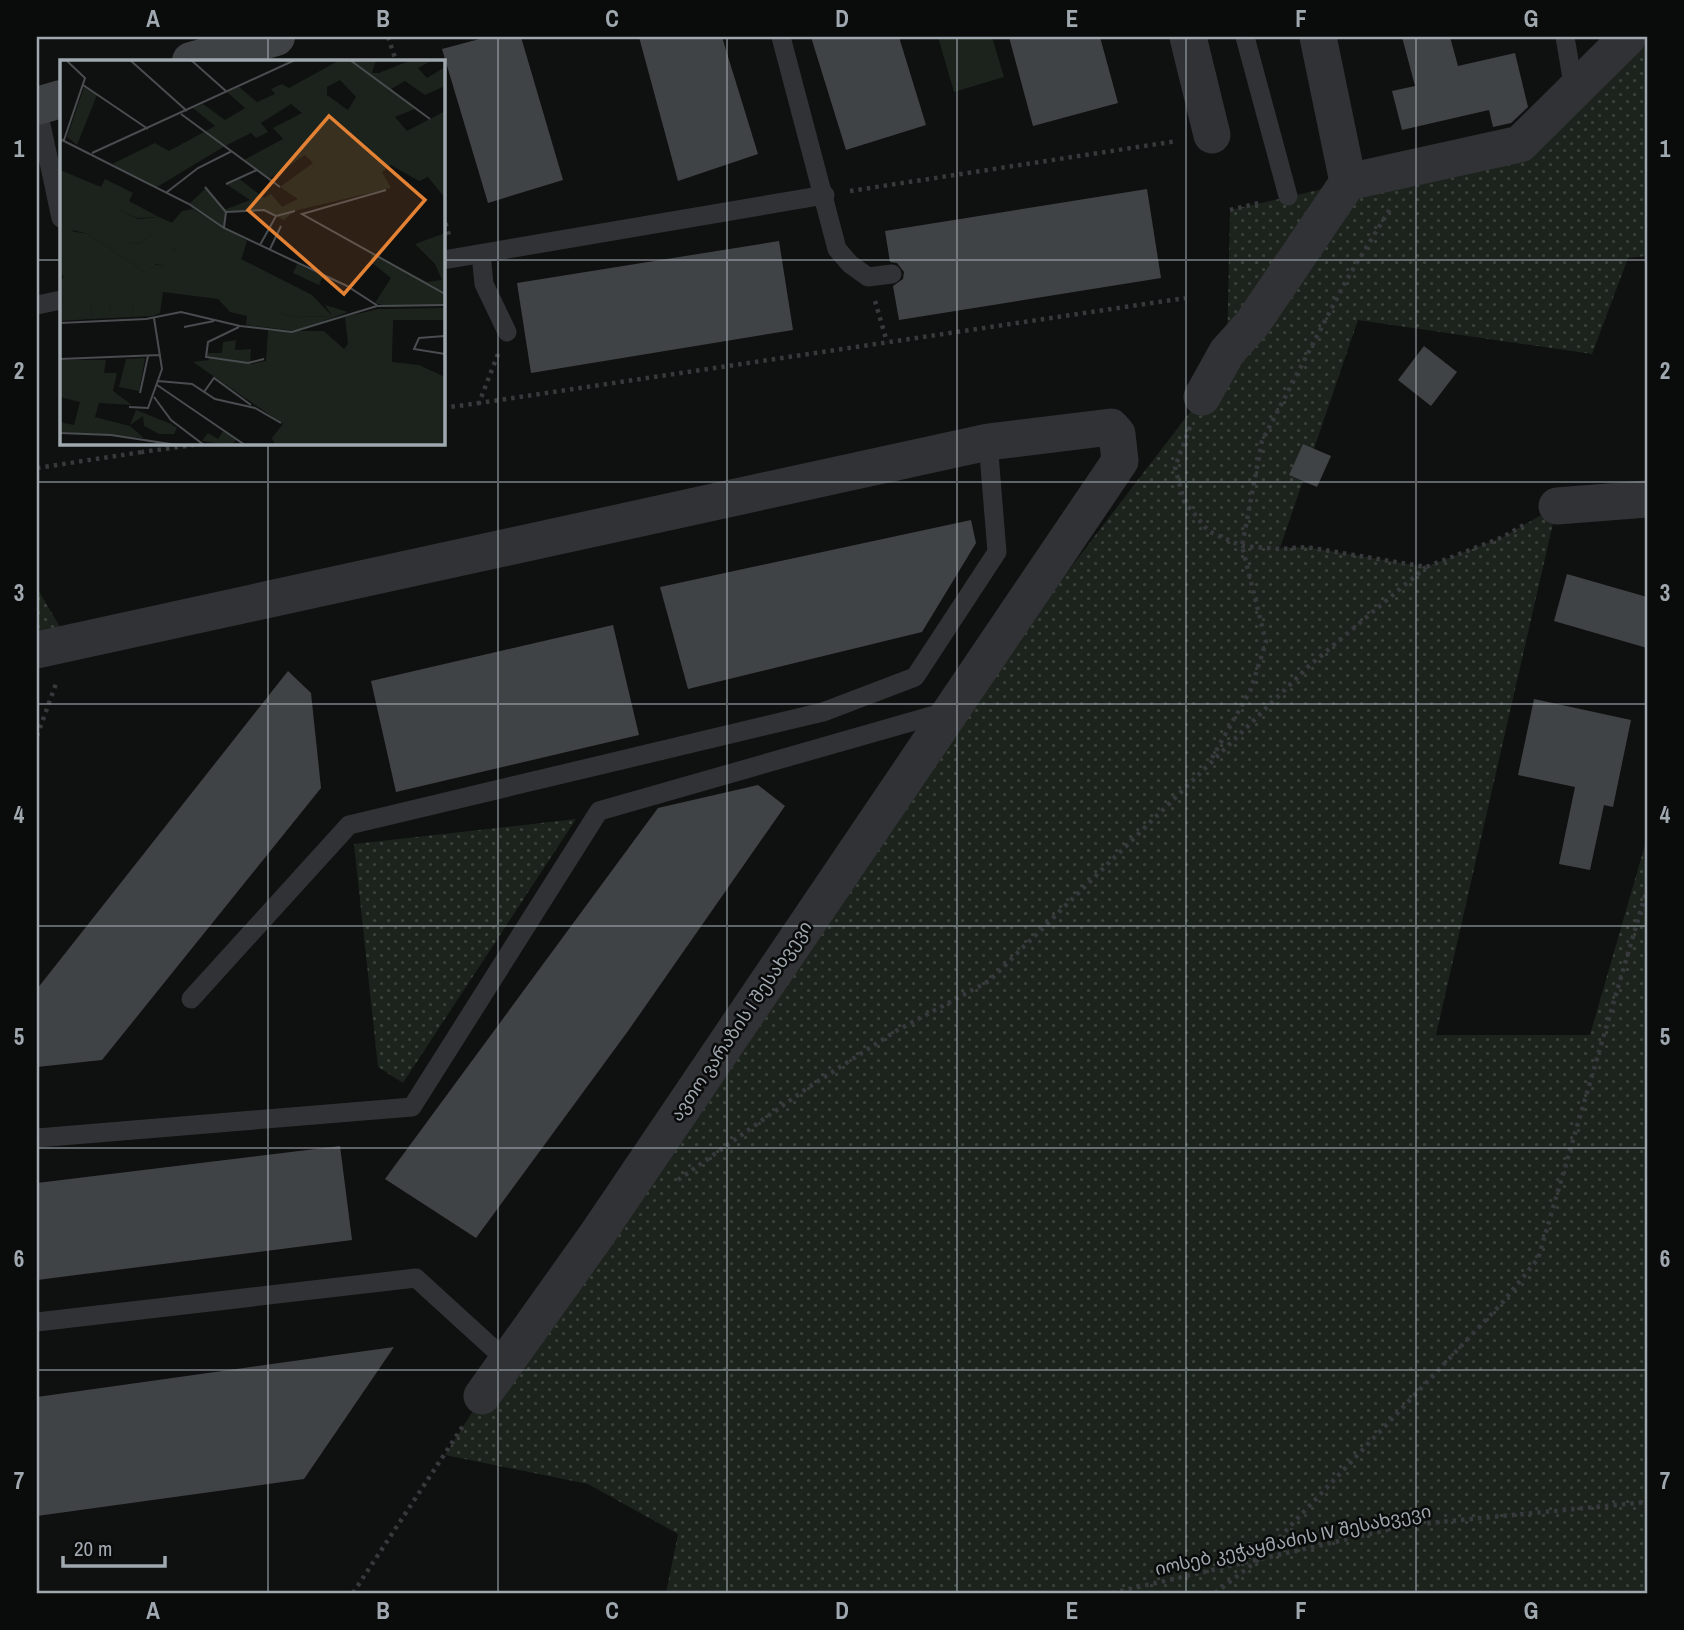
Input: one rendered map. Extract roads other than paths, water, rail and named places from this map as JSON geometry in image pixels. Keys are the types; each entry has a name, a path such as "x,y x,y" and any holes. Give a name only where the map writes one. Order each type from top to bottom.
{"street":[{"path":"195,60 276,37"},
{"path":"1188,37 1212,135"},
{"path":"1318,37 1348,182"},
{"path":"1202,397 1227,352 1252,324 1348,182 1520,144 1628,37"},
{"path":"37,106 60,99"},
{"name":"ავთო ვარაზის I შესახვევი","path":"482,1396 596,1236 1120,461 1117,434 1111,427 988,442"},
{"path":"54,647 988,442"},
{"path":"1557,506 1647,499"}],"lane":[{"path":"782,37 825,195 828,223 836,249 868,277 891,274"},
{"path":"1245,37 1288,196"},
{"path":"1564,37 1574,90"},
{"path":"37,106 60,213"},
{"path":"444,260 825,195"},
{"path":"481,254 484,284 507,332"},
{"path":"37,305 60,300"},
{"path":"191,999 349,825 823,712 915,677 997,552 988,442"},
{"path":"37,1138 412,1107 599,811 951,710"},
{"path":"37,1322 416,1278 507,1361"}]}
